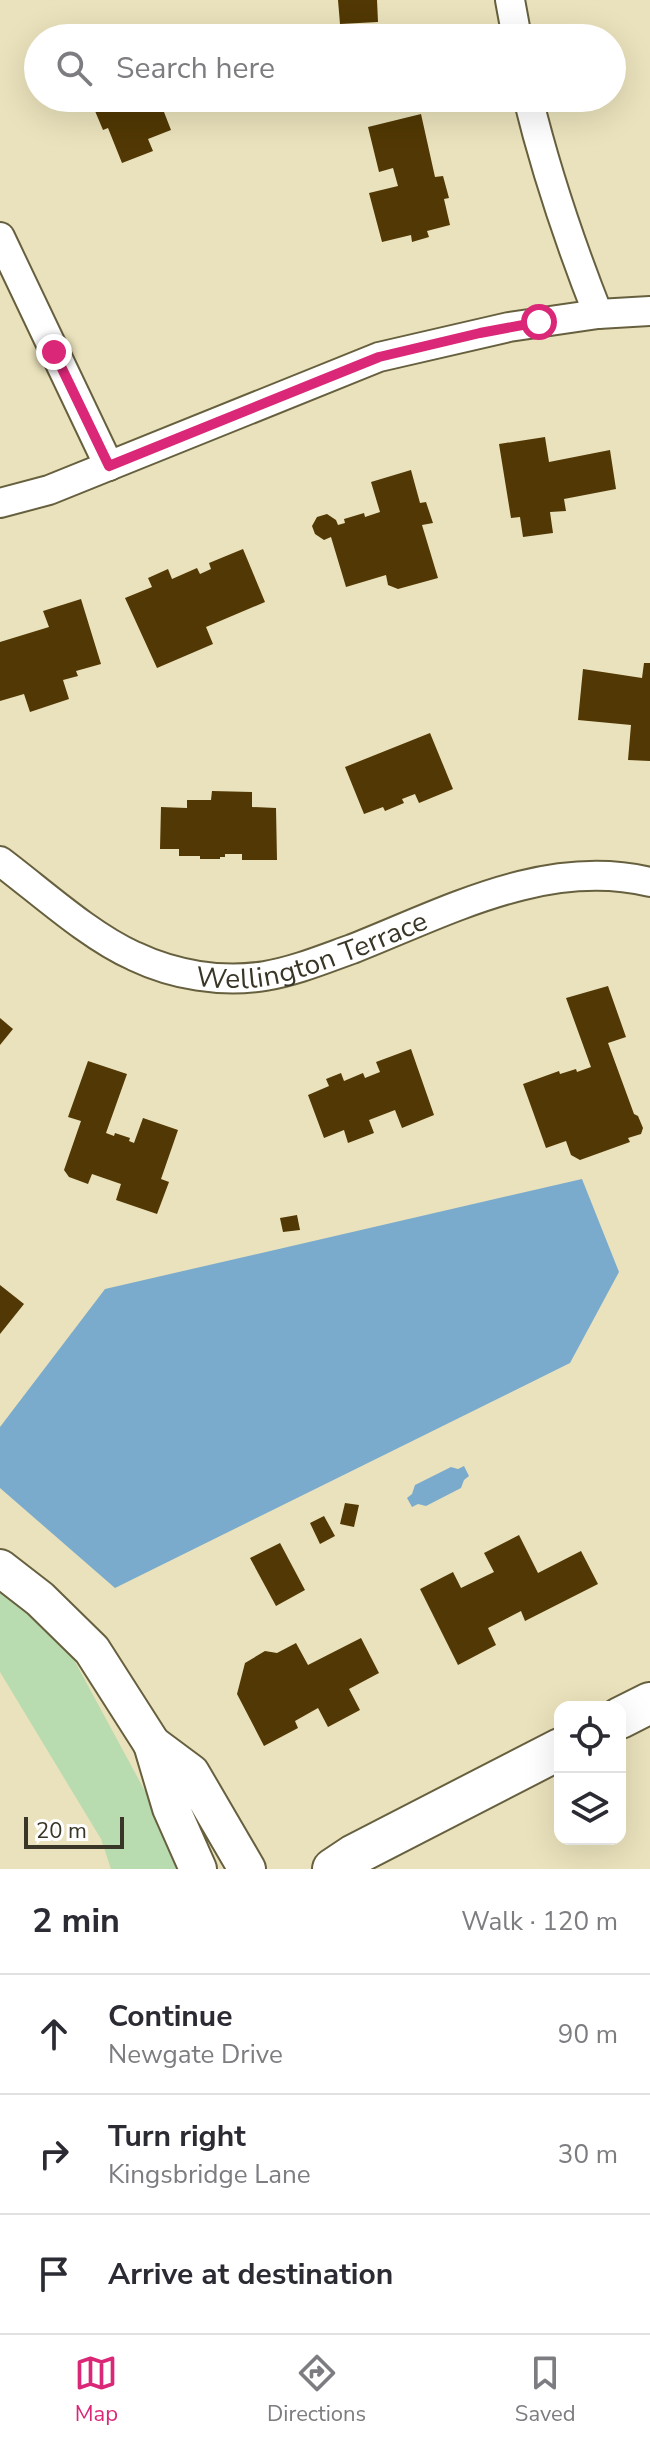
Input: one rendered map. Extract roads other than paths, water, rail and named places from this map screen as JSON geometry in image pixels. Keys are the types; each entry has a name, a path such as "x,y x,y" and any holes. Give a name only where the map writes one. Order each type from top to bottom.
{"main road":[{"path":"626,1715 650,1703"},
{"path":"333,1869 354,1855 554,1752"}],"street":[{"path":"510,0 514,24"},
{"path":"532,112 568,237 598,314"},
{"path":"0,237 109,466"},
{"path":"0,503 49,490 379,357 509,327 598,314 650,311"},
{"name":"Wellington Terrace","path":"0,861 99,936 133,956 178,972 217,978 264,976 310,965 517,885 562,876 600,875 650,882"},
{"path":"0,1568 40,1599 92,1650 152,1744 171,1808 198,1869"},
{"path":"152,1744 191,1773 247,1869"}],"water":[{"path":"582,1179 619,1272 570,1363 115,1588 0,1488 0,1427 105,1289"},
{"path":"464,1466 469,1476 461,1488 426,1506 418,1504 412,1507 407,1498 415,1485 451,1467 458,1469"}]}
